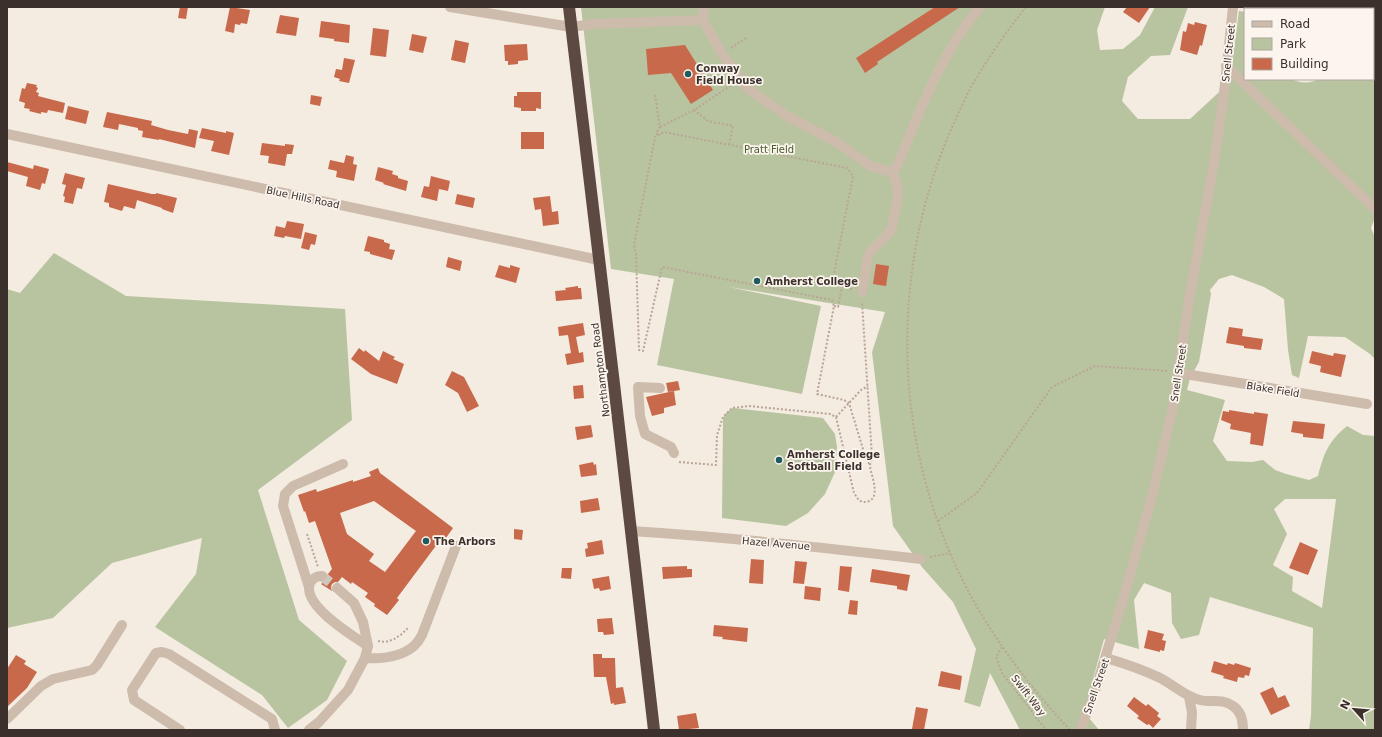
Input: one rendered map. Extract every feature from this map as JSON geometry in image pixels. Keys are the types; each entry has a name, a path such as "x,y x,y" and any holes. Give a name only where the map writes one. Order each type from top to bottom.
{"highway":[{"name":"Northampton Road","path":"569,7 654,730"}],"street":[{"path":"450,7 571,27 594,24 703,20"},
{"path":"704,7 703,20 722,54 746,88 787,116 838,142 869,165 887,171 892,171 897,166 921,108 945,58 980,7"},
{"name":"Snell Street","path":"1080,730 1089,710 1106,658 1155,483 1173,407 1189,300 1214,163 1224,93 1233,7"},
{"path":"1226,66 1375,209"},
{"name":"Blue Hills Road","path":"7,134 599,260"},
{"path":"862,292 870,252 889,233 892,227 898,197 897,185 892,171"},
{"name":"Blake Field","path":"1179,373 1367,404"},
{"path":"660,388 638,387 642,425 645,434 671,447 674,453"},
{"path":"343,464 292,486 285,494 283,506 312,597 321,611 340,628 368,646"},
{"name":"Hazel Avenue","path":"631,531 800,545 921,559"},
{"path":"364,658 382,659 401,653 414,646 422,635 456,546"},
{"path":"309,587 312,579 321,574"},
{"path":"309,730 319,722 348,690 364,658 368,646 363,622 354,603 337,588"},
{"path":"7,719 40,686 53,678 92,670 122,625"},
{"path":"180,730 134,700 132,690 156,653 162,652 169,654 272,718 275,730"},
{"path":"1106,658 1134,666 1159,677 1189,697 1203,701 1225,701 1234,706 1240,714 1243,723 1243,730"},
{"path":"1189,697 1192,712 1191,730"}],"path":[{"path":"1026,7 994,50 975,80 960,109 938,162 928,191 916,244 910,281 907,318 909,393 919,454 938,521 950,553 963,581 974,602 1002,647 1030,686 1070,730"},
{"path":"722,54 746,38"},
{"path":"658,136 656,132 660,127 694,110 740,80"},
{"path":"655,95 660,127"},
{"path":"694,110 708,121 733,126 729,145"},
{"path":"836,417 854,493 862,502 870,500 875,490 870,465 866,459 848,403 844,400 817,394 834,306 832,300 828,298 662,267 643,351 639,350 636,254 634,245 655,137 664,132 847,168 853,176 832,284 862,292 872,457 870,465"},
{"path":"834,306 838,306 842,287"},
{"path":"938,521 977,493 1052,387 1095,366 1179,373"},
{"path":"836,417 861,390 868,386"},
{"path":"686,462 693,464 716,465 717,435 723,417 732,408 749,406 830,414 836,417"},
{"path":"307,534 321,574"},
{"path":"921,559 950,553"},
{"name":"Swift Way","path":"1002,647 996,657 1002,673 1046,730"}],"green space":[{"name":"Pratt Field","path":"581,7 1105,7 1097,30 1100,50 1123,49 1140,35 1155,7 1188,7 1170,55 1151,56 1128,77 1122,101 1138,119 1190,119 1230,82 1239,11 1244,12 1244,80 1294,80 1312,82 1317,80 1374,80 1375,42 1375,218 1371,228 1375,237 1375,359 1345,337 1308,336 1299,378 1292,375 1288,350 1284,299 1264,287 1232,275 1219,279 1210,290 1211,294 1199,362 1190,378 1187,390 1225,400 1213,441 1227,461 1252,462 1263,460 1275,470 1309,480 1318,476 1322,461 1328,448 1335,437 1347,426 1363,435 1375,436 1375,730 1309,730 1311,716 1313,628 1210,597 1199,635 1181,639 1172,623 1171,593 1144,583 1134,600 1139,649 1104,639 1084,712 1099,730 1020,730 990,673 980,707 964,702 976,649 953,602 922,567 893,526 872,352 885,312 729,287 821,306 802,394 657,365 674,279 611,269","holes":["1285,499 1336,499 1322,608 1292,591 1293,577 1273,565 1287,534 1274,509"]},
{"path":"54,253 126,296 345,309 352,420 258,490 299,620 347,661 327,700 288,728 262,695 155,627 196,574 202,538 112,563 53,618 7,628 7,289 20,293"},
{"name":"Amherst College Softball Field","path":"733,408 823,418 835,434 837,447 835,472 825,494 808,513 786,526 722,518 723,418 727,412"}],"building":[{"path":"180,7 188,7 186,19 178,18"},
{"path":"230,7 250,10 247,24 235,24 234,33 225,31"},
{"path":"935,7 960,7 877,62 878,64 865,73 856,58"},
{"path":"1127,7 1150,7 1139,23 1123,12"},
{"path":"280,15 299,18 296,36 276,33"},
{"path":"321,21 350,25 349,43 319,37"},
{"path":"1195,22 1207,25 1202,46 1200,45 1197,55 1180,50 1183,31 1186,32 1188,23 1194,25"},
{"path":"373,28 389,30 386,57 370,55"},
{"path":"412,34 427,37 423,53 409,50"},
{"path":"455,40 469,43 465,63 451,60"},
{"path":"527,44 528,60 518,61 518,64 508,65 508,61 505,61 504,45"},
{"name":"Conway Field House","path":"685,45 713,90 691,104 671,73 648,75 646,49"},
{"path":"344,58 355,60 349,83 339,81 340,79 334,77 336,69 342,70"},
{"path":"27,83 37,85 36,87 38,88 36,92 39,93 38,96 65,103 63,113 48,110 47,113 41,112 41,114 24,108 25,103 19,101 22,88 25,89"},
{"path":"517,92 541,92 541,109 536,108 536,111 521,111 521,108 514,107 514,96 517,96"},
{"path":"311,95 322,97 320,106 310,104"},
{"path":"68,106 89,111 86,124 65,119"},
{"path":"107,112 152,121 151,125 168,130 188,134 189,129 198,131 195,148 159,139 142,137 143,131 138,130 138,128 119,124 118,130 103,127"},
{"path":"202,128 226,133 226,131 234,133 229,155 211,151 214,141 199,138"},
{"path":"521,132 544,132 544,149 521,149"},
{"path":"262,143 285,146 285,144 294,145 292,154 287,154 285,166 268,163 269,156 260,155"},
{"path":"346,155 354,157 353,164 357,165 354,181 336,177 337,171 328,169 330,160 344,163"},
{"path":"7,162 33,169 34,165 49,169 45,184 42,183 40,190 26,186 28,177 7,171"},
{"path":"378,167 393,171 392,174 398,176 398,178 408,181 406,191 375,180"},
{"path":"65,173 85,178 82,189 77,188 73,204 64,202 65,197 63,196 66,185 62,184"},
{"path":"431,176 450,181 448,191 439,189 437,201 421,197 424,186 429,187"},
{"path":"108,184 177,198 173,213 137,200 135,209 124,206 122,211 109,207 109,203 104,202"},
{"path":"457,194 475,198 473,208 455,204"},
{"path":"550,196 552,212 558,211 559,224 543,226 541,209 535,210 533,198"},
{"path":"287,221 304,224 301,239 285,236 284,238 274,236 276,226 285,228"},
{"path":"305,232 317,235 315,245 311,244 309,250 301,248"},
{"path":"368,236 384,240 384,242 390,244 389,249 395,250 392,260 364,251"},
{"path":"448,257 462,261 460,271 446,267"},
{"path":"876,264 889,266 886,286 873,284"},
{"path":"499,265 510,268 510,265 520,268 516,283 495,277"},
{"path":"578,286 578,288 581,288 582,299 556,301 555,291 566,290 565,288"},
{"path":"583,323 585,335 576,337 579,353 583,352 584,362 567,365 565,354 571,353 568,335 559,336 558,327"},
{"path":"1229,327 1243,329 1242,336 1263,339 1261,350 1244,348 1244,346 1226,343"},
{"path":"359,348 364,352 365,350 379,361 383,351 395,357 393,359 404,364 397,384 371,374 351,359"},
{"path":"1312,351 1333,356 1334,353 1346,355 1341,377 1320,372 1321,366 1309,363"},
{"path":"452,371 464,377 479,406 467,412 458,393 445,385"},
{"path":"678,381 680,390 668,392 666,383"},
{"path":"583,385 584,398 574,399 573,386"},
{"path":"674,391 676,405 664,408 664,413 652,416 646,397"},
{"path":"1229,410 1254,414 1254,412 1268,414 1263,446 1250,444 1251,433 1230,429 1231,424 1221,420 1223,411 1229,412"},
{"path":"1293,421 1325,424 1323,439 1303,437 1303,434 1291,432"},
{"path":"591,425 593,437 577,440 575,427"},
{"path":"593,462 594,465 596,464 597,475 581,477 579,465"},
{"name":"The Arbors","path":"378,468 380,473 453,528 441,545 438,543 397,598 399,600 387,615 374,606 375,604 365,597 368,593 352,582 351,584 342,577 338,582 332,584 332,591 321,584 328,579 328,574 332,569 315,521 309,523 298,495 316,489 317,492 353,480 353,482 371,476 369,472","holes":["374,501 416,531 385,572 369,561 374,554 347,534 340,513"]},
{"path":"598,498 600,510 581,513 580,501"},
{"path":"514,529 523,530 522,540 514,539"},
{"path":"602,540 604,554 586,557 585,549 588,548 587,543"},
{"path":"1300,542 1318,550 1308,575 1289,568"},
{"path":"751,559 764,560 763,584 749,583"},
{"path":"795,561 807,562 804,584 793,583"},
{"path":"687,566 687,569 692,569 692,577 663,579 662,567"},
{"path":"840,566 852,567 849,592 838,590"},
{"path":"562,568 572,568 571,579 561,578"},
{"path":"872,569 910,575 907,591 897,589 897,586 870,582"},
{"path":"609,576 611,589 600,591 599,588 594,589 592,579"},
{"path":"805,586 821,588 820,601 804,599"},
{"path":"850,600 858,601 857,615 848,614"},
{"path":"612,618 614,634 604,635 603,632 598,632 597,619"},
{"path":"714,625 748,628 747,642 722,639 723,637 713,636"},
{"path":"1148,630 1164,634 1162,640 1166,641 1164,651 1160,650 1160,652 1144,648"},
{"path":"593,654 602,654 602,658 615,658 616,688 623,687 626,703 611,704 606,677 594,677"},
{"path":"16,655 26,661 24,664 37,672 27,688 7,707 7,669"},
{"path":"1214,661 1227,665 1228,663 1234,665 1235,663 1251,668 1249,676 1245,675 1244,678 1238,677 1237,682 1223,678 1224,676 1211,672"},
{"path":"941,671 962,676 960,690 938,686"},
{"path":"1273,687 1278,698 1285,695 1290,706 1271,715 1260,693"},
{"path":"1134,697 1146,706 1148,704 1159,713 1157,716 1161,719 1153,728 1149,724 1147,725 1137,718 1139,716 1127,706"},
{"path":"916,707 928,709 924,730 912,729"},
{"path":"696,713 699,728 679,730 677,716"}],"tunnel":[{"path":"322,576 337,588"}],"place":[{"name":"Conway Field House","path":"688,74"},
{"name":"Amherst College","path":"757,281"},
{"name":"Amherst College Softball Field","path":"779,460"},
{"name":"The Arbors","path":"426,541"}]}
